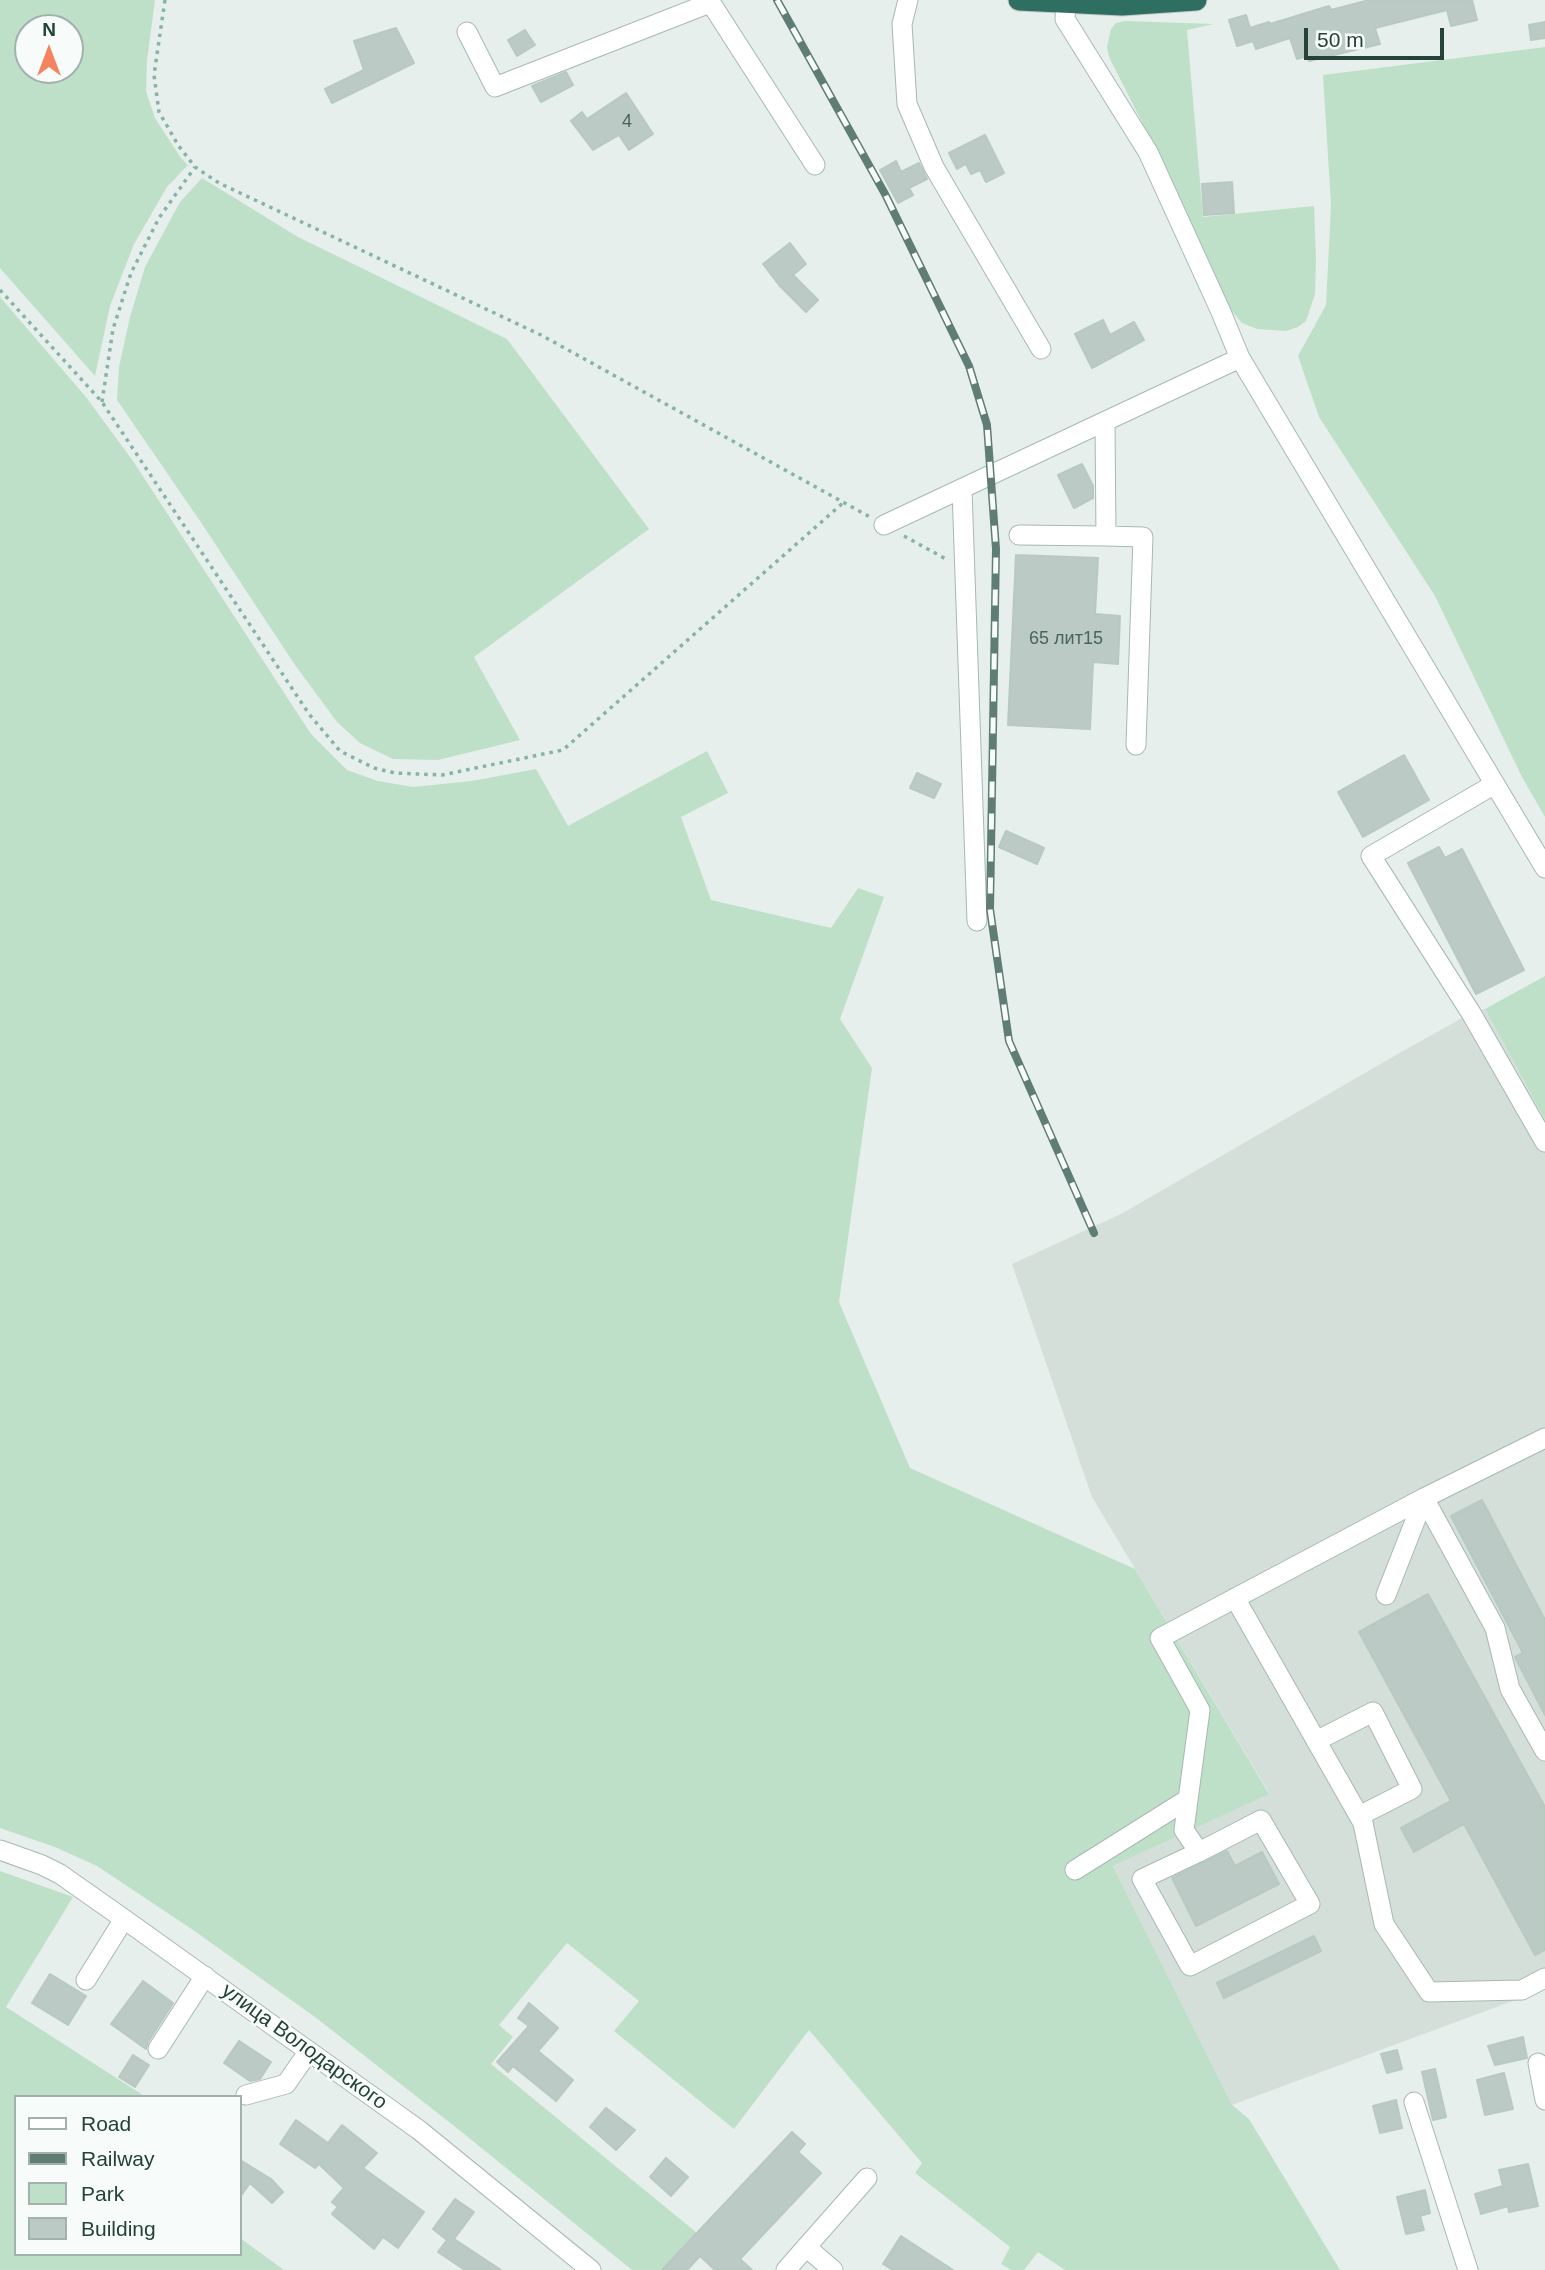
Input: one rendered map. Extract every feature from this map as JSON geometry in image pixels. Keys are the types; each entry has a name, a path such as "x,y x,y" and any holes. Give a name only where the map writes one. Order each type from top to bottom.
{"highway":[{"path":"1018,0 1122,5 1194,0"}],"street":[{"path":"908,0 902,24 907,104 934,167 1041,349"},
{"path":"467,32 495,87 710,1 815,164"},
{"path":"1066,3 1065,19 1148,152 1222,312 1240,358 1545,868"},
{"path":"884,525 1240,358"},
{"path":"1105,422 1106,536"},
{"path":"962,489 977,921"},
{"path":"1018,535 1143,537 1136,745"},
{"path":"1495,784 1371,856 1471,1013 1545,1142"},
{"path":"1199,1852 1184,1830 1200,1710 1160,1638 1424,1498 1544,1441"},
{"path":"1386,1595 1424,1498"},
{"path":"1424,1498 1495,1628 1510,1689 1545,1751"},
{"path":"1236,1598 1363,1823 1384,1924 1429,1992 1522,1990 1545,1978"},
{"path":"1316,1741 1373,1712 1412,1789 1359,1816"},
{"path":"1075,1870 1188,1800"},
{"path":"1261,1820 1310,1904 1190,1966 1142,1879 1199,1852 1261,1820"},
{"name":"улица Володарского","path":"0,1850 60,1874 205,1976 419,2130 591,2270"},
{"path":"86,1980 124,1919"},
{"path":"158,2049 205,1976"},
{"path":"247,2095 286,2084 309,2051"},
{"path":"1538,2063 1545,2100"},
{"path":"1415,2102 1468,2270"},
{"path":"786,2270 867,2178"},
{"path":"806,2247 833,2270"}],"path":[{"path":"165,0 155,75 159,112 178,145 195,167 219,183 541,335 963,568"},
{"path":"102,402 113,329 131,273 159,218 195,167"},
{"path":"0,290 102,402 309,714 340,751 374,768 395,773 442,775 563,750 844,502"}],"shaded area":[{"path":"1485,1009 1545,1120 1545,1989 1232,2105 1113,1866 1269,1793 1092,1497 1012,1264 1121,1214 1403,1051 1471,1013"}],"green space":[{"path":"0,0 155,0 146,91 155,118 188,165 167,187 134,244 110,306 95,376 0,268"},
{"path":"1116,23 1213,24 1187,30 1203,217 1314,206 1315,294 1306,321 1298,327 1286,331 1257,329 1242,323 1231,310 1109,57 1107,47 1111,29"},
{"path":"1545,47 1545,817 1522,777 1435,596 1319,417 1298,356 1326,305 1331,205 1323,75"},
{"path":"202,178 298,237 507,339 649,529 474,657 520,740 438,760 393,759 360,743 337,722 295,665 117,400 119,367 145,267 180,202"},
{"path":"0,297 86,397 133,461 311,734 347,770 378,781 413,787 472,781 536,769 568,826 707,751 728,793 681,817 711,900 831,928 858,888 884,897 840,1019 872,1068 839,1302 910,1468 1135,1569 1269,1794 1113,1866 1232,2105 1249,2119 1340,2270 1065,2270 1038,2252 1024,2270 1011,2270 1001,2264 1010,2247 915,2173 922,2163 809,2030 734,2129 614,2031 639,2001 567,1943 499,2025 513,2037 491,2064 697,2233 662,2270 632,2270 315,2017 193,1930 97,1866 55,1847 0,1828"},
{"path":"1545,976 1545,1120 1485,1009"},
{"path":"0,1871 73,1897 6,2007 143,2095 14,2095 14,2256 242,2256 242,2239 284,2270 0,2270"}],"building":[{"path":"1369,0 1472,0 1477,20 1451,26 1447,10 1375,28 1380,44 1309,61 1308,56 1297,59 1290,38 1256,49 1253,41 1237,46 1229,20 1246,15 1250,28 1329,6 1331,10"},
{"path":"1545,22 1545,38 1531,40 1529,25"},
{"path":"396,28 414,63 332,103 325,89 364,70 354,41"},
{"path":"525,30 535,45 517,56 508,40"},
{"path":"566,72 573,85 541,102 532,86"},
{"path":"626,93 653,134 629,150 619,135 593,150 571,121 582,112 587,119"},
{"path":"985,135 1004,173 986,182 980,170 971,174 966,164 957,169 949,153"},
{"path":"896,161 901,172 919,163 927,179 909,188 913,195 898,203 880,170"},
{"path":"1232,182 1234,213 1204,215 1202,184"},
{"path":"790,243 806,264 793,275 818,300 806,312 763,264"},
{"path":"1103,320 1110,335 1134,322 1144,340 1092,368 1075,334"},
{"path":"1082,464 1093,486 1093,498 1074,508 1058,475"},
{"path":"1016,555 1098,558 1095,614 1120,616 1118,664 1093,662 1090,729 1008,725"},
{"path":"1404,755 1429,800 1363,837 1338,792"},
{"path":"917,773 941,784 934,798 910,788"},
{"path":"1006,831 1044,848 1037,864 999,847"},
{"path":"1439,847 1445,858 1462,849 1524,970 1476,994 1408,863"},
{"path":"1482,1500 1545,1620 1545,1715 1515,1657 1523,1653 1451,1516"},
{"path":"1428,1594 1545,1807 1545,1950 1535,1955 1464,1824 1414,1852 1401,1828 1451,1801 1359,1632"},
{"path":"1227,1851 1235,1866 1262,1852 1279,1884 1196,1926 1172,1878"},
{"path":"1314,1936 1321,1951 1224,1998 1217,1983"},
{"path":"50,1974 86,1996 68,2025 32,2003"},
{"path":"143,1981 173,2003 146,2049 111,2024"},
{"path":"529,2003 558,2028 538,2051 573,2080 556,2101 513,2066 508,2072 497,2062 529,2026 518,2018"},
{"path":"1523,2037 1527,2058 1495,2065 1488,2046"},
{"path":"239,2041 271,2062 260,2079 250,2081 224,2063"},
{"path":"1397,2050 1402,2069 1387,2073 1381,2054"},
{"path":"133,2055 149,2065 135,2087 119,2077"},
{"path":"1435,2069 1446,2117 1433,2120 1422,2072"},
{"path":"1504,2073 1513,2109 1485,2115 1477,2080"},
{"path":"1396,2100 1402,2128 1380,2133 1373,2106"},
{"path":"606,2108 635,2130 616,2150 590,2127"},
{"path":"296,2120 328,2143 342,2125 377,2153 363,2168 424,2212 398,2248 383,2237 374,2249 332,2214 338,2207 332,2202 344,2188 319,2164 315,2168 280,2144"},
{"path":"792,2132 805,2144 798,2152 821,2173 740,2259 752,2270 715,2270 700,2256 687,2270 662,2270"},
{"path":"666,2158 688,2177 671,2196 650,2177"},
{"path":"242,2161 271,2179 283,2192 272,2203 250,2183 242,2194"},
{"path":"1528,2164 1538,2206 1509,2212 1508,2206 1481,2214 1475,2194 1503,2186 1499,2170"},
{"path":"1425,2190 1430,2213 1420,2216 1424,2230 1406,2234 1397,2197"},
{"path":"455,2199 474,2212 454,2239 501,2270 465,2270 438,2252 447,2240 433,2229"},
{"path":"901,2236 953,2270 893,2270 883,2264"}],"railway":[{"path":"777,0 885,194 969,366 987,425 996,549 990,909 1009,1041 1094,1233"}]}
